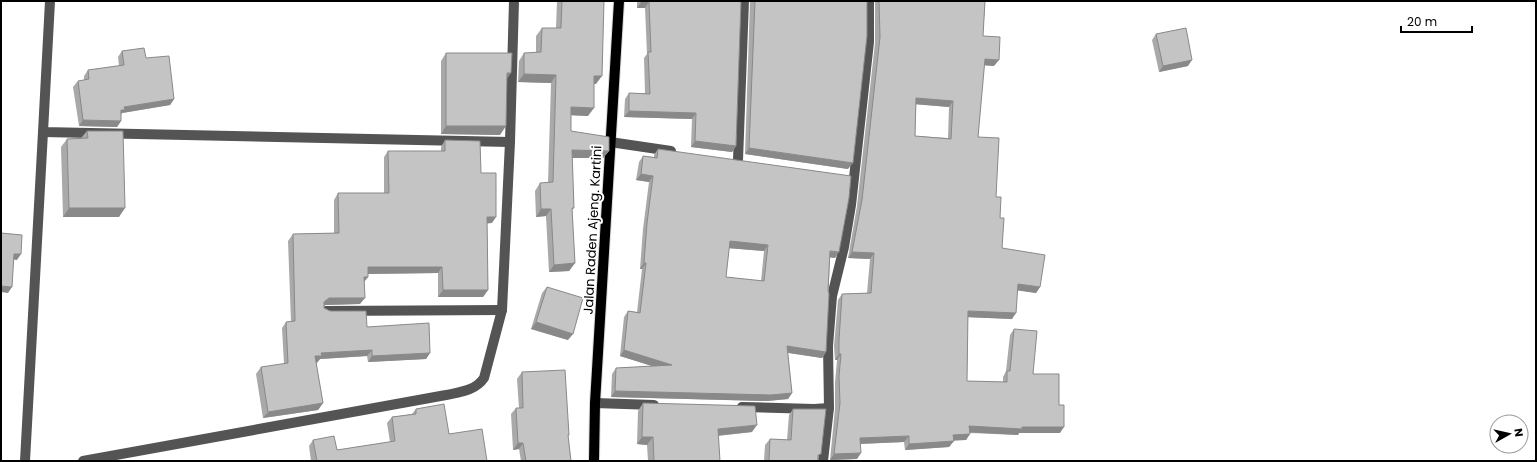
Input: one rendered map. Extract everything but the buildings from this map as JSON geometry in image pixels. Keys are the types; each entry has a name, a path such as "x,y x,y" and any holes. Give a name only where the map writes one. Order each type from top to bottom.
{"main road":[{"name":"Jalan Raden Ajeng. Kartini","path":"594,461 594,403 619,1"}],"street":[{"path":"25,461 50,1"},
{"path":"83,461 466,391 478,385 484,378 502,310 510,142 514,1"},
{"path":"738,160 744,1"},
{"path":"823,461 829,408 828,346 832,296 844,247 850,176 869,42 869,1"},
{"path":"43,132 510,142"},
{"path":"610,142 678,152"},
{"path":"325,311 502,310"},
{"path":"594,403 665,405"},
{"path":"728,407 829,408"}]}
